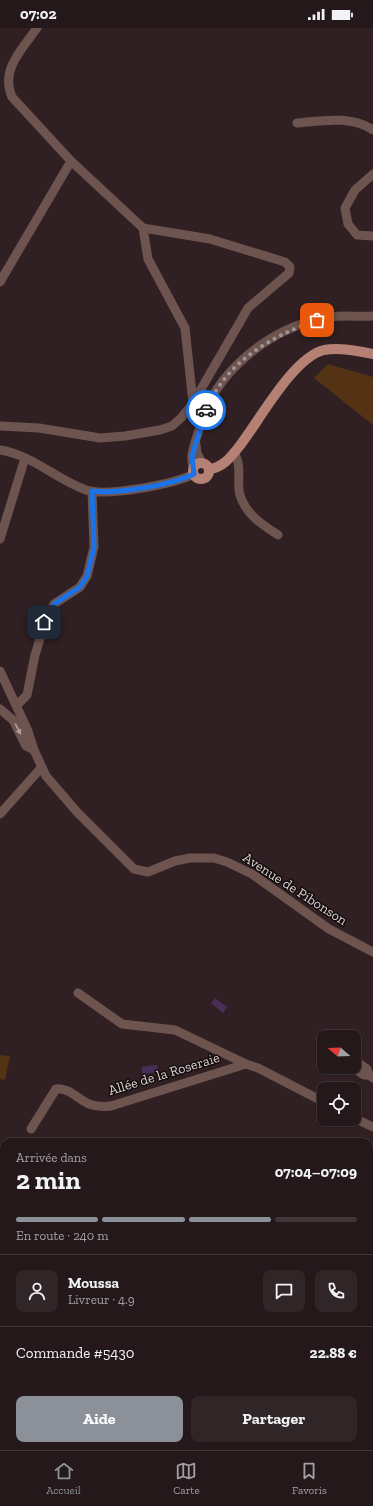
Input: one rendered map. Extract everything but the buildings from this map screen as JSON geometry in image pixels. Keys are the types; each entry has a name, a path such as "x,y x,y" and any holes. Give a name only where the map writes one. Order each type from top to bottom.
{"main road":[{"path":"200,468 220,466 234,453 292,374 308,359 323,350 338,349 373,354"}],"street":[{"path":"0,426 39,428 100,438 125,436 160,430 172,426 182,417 192,403 248,308 289,273 290,267 285,262 210,239 143,228 71,161 12,97 6,88 3,75 37,28"},
{"path":"297,124 336,119 368,126 373,130"},
{"path":"0,282 71,161"},
{"path":"373,174 355,190 345,208 348,224 357,235 373,236"},
{"path":"143,228 148,259 185,328 192,403"},
{"path":"0,450 25,458 79,487 92,491 113,491 167,483 200,468 196,443 203,416 218,388 243,359 263,344 288,330 317,320 331,317 373,316"},
{"path":"234,453 239,463 240,495 252,517 278,535"},
{"path":"0,539 25,458"},
{"path":"17,705 27,695 35,655 44,622 54,604 80,587 87,576 94,547 92,491"},
{"name":"Avenue de Pibonson","path":"0,671 17,705 41,768 46,776 77,812 134,869 148,872 175,861 190,858 214,858 227,862 252,874 329,929 373,952"},
{"path":"0,709 13,720 18,727 26,746 34,750"},
{"path":"0,814 41,768"},
{"path":"78,993 122,1024 175,1030 246,1064 258,1068 317,1098"},
{"name":"Allée de la Roseraie","path":"31,1129 56,1089 62,1088 90,1104 99,1107 111,1106 246,1064"},
{"path":"361,1064 368,1069 371,1076"},
{"path":"361,1073 371,1076"},
{"path":"361,1121 373,1127"}],"shaded area":[{"path":"328,364 373,377 373,425 314,378"},
{"path":"215,998 227,1007 223,1013 211,1003"},
{"path":"0,1055 10,1056 5,1080 0,1079"},
{"path":"157,1065 158,1072 142,1074 142,1067"}],"way so far":[{"path":"206,410 218,388 243,359 263,344 288,330 317,320"}],"route":[{"path":"44,622 54,604 80,587 87,576 94,547 92,491 113,491 167,483 187,478 194,474 192,456 206,410"}]}
